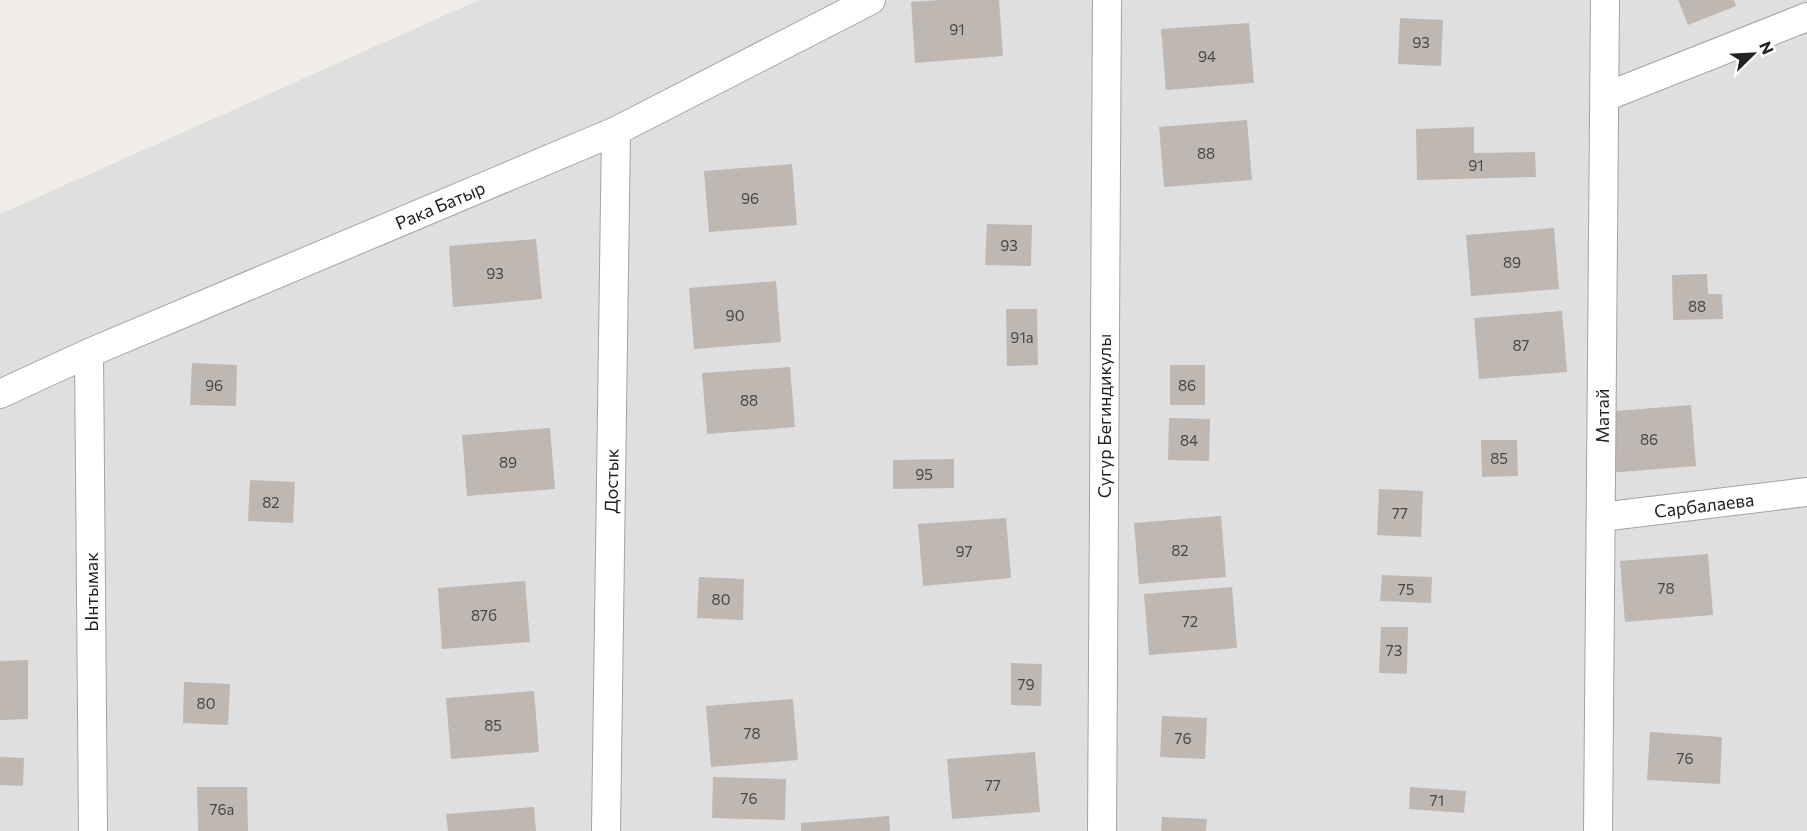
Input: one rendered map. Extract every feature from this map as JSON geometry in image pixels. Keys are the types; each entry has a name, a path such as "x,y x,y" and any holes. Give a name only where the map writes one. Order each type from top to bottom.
{"street":[{"name":"Рака Батыр","path":"0,394 89,353 616,131 871,0"},
{"name":"Сугур Бегиндикулы","path":"1102,831 1107,0"},
{"name":"Матай","path":"1598,831 1605,0"},
{"path":"1605,97 1807,17"},
{"name":"Достык","path":"606,831 616,131"},
{"name":"Ынтымак","path":"89,353 93,831"},
{"name":"Сарбалаева","path":"1601,517 1807,492"}],"shaded area":[{"path":"479,0 1807,0 1807,831 0,831 0,214"}],"building":[{"path":"999,0 1003,56 915,63 911,2"},
{"path":"1678,0 1734,0 1736,6 1688,25"},
{"path":"1400,18 1443,20 1441,66 1398,64"},
{"path":"1249,23 1254,83 1166,90 1161,29"},
{"path":"1247,120 1252,180 1164,187 1159,127"},
{"path":"1474,127 1474,153 1535,152 1536,177 1417,180 1416,129"},
{"path":"792,164 797,225 709,232 704,171"},
{"path":"987,224 1032,225 1031,266 985,265"},
{"path":"1554,228 1559,289 1471,296 1466,235"},
{"path":"536,239 542,299 453,307 449,246"},
{"path":"1707,274 1708,294 1722,294 1723,319 1673,320 1672,275"},
{"path":"776,281 781,342 694,349 689,288"},
{"path":"1006,309 1037,309 1038,365 1007,366"},
{"path":"1562,311 1567,372 1479,379 1474,318"},
{"path":"192,363 237,365 236,406 190,405"},
{"path":"1170,365 1205,365 1205,405 1170,405"},
{"path":"790,367 795,427 707,434 702,373"},
{"path":"1691,405 1696,466 1608,473 1603,412"},
{"path":"1169,418 1210,419 1209,461 1168,460"},
{"path":"550,428 555,489 467,496 462,435"},
{"path":"1481,440 1517,440 1518,476 1482,477"},
{"path":"954,459 954,488 893,489 893,460"},
{"path":"250,480 295,482 293,523 248,521"},
{"path":"1379,489 1423,491 1421,537 1377,535"},
{"path":"1221,516 1226,577 1139,584 1134,523"},
{"path":"1006,518 1011,578 923,586 918,524"},
{"path":"1708,554 1713,615 1625,622 1620,561"},
{"path":"1382,575 1432,577 1431,603 1380,601"},
{"path":"699,577 744,579 743,620 697,618"},
{"path":"525,581 530,642 442,649 438,588"},
{"path":"1232,587 1237,648 1149,655 1144,594"},
{"path":"1381,627 1408,627 1407,674 1379,673"},
{"path":"28,660 28,719 0,720 0,661"},
{"path":"1011,663 1042,664 1041,706 1011,705"},
{"path":"184,682 230,684 228,725 183,723"},
{"path":"534,691 539,752 451,759 446,698"},
{"path":"793,699 798,760 711,767 706,706"},
{"path":"1162,716 1207,718 1205,759 1160,757"},
{"path":"1650,732 1722,737 1720,784 1647,780"},
{"path":"1035,752 1040,812 952,819 947,759"},
{"path":"0,757 24,758 23,786 0,785"},
{"path":"713,777 786,779 785,820 712,818"},
{"path":"197,787 247,787 248,831 198,831"},
{"path":"1410,787 1466,791 1464,813 1409,809"},
{"path":"534,807 536,831 448,831 446,814"},
{"path":"889,816 890,831 801,831 801,823"},
{"path":"1162,817 1207,819 1206,831 1161,831"}]}
